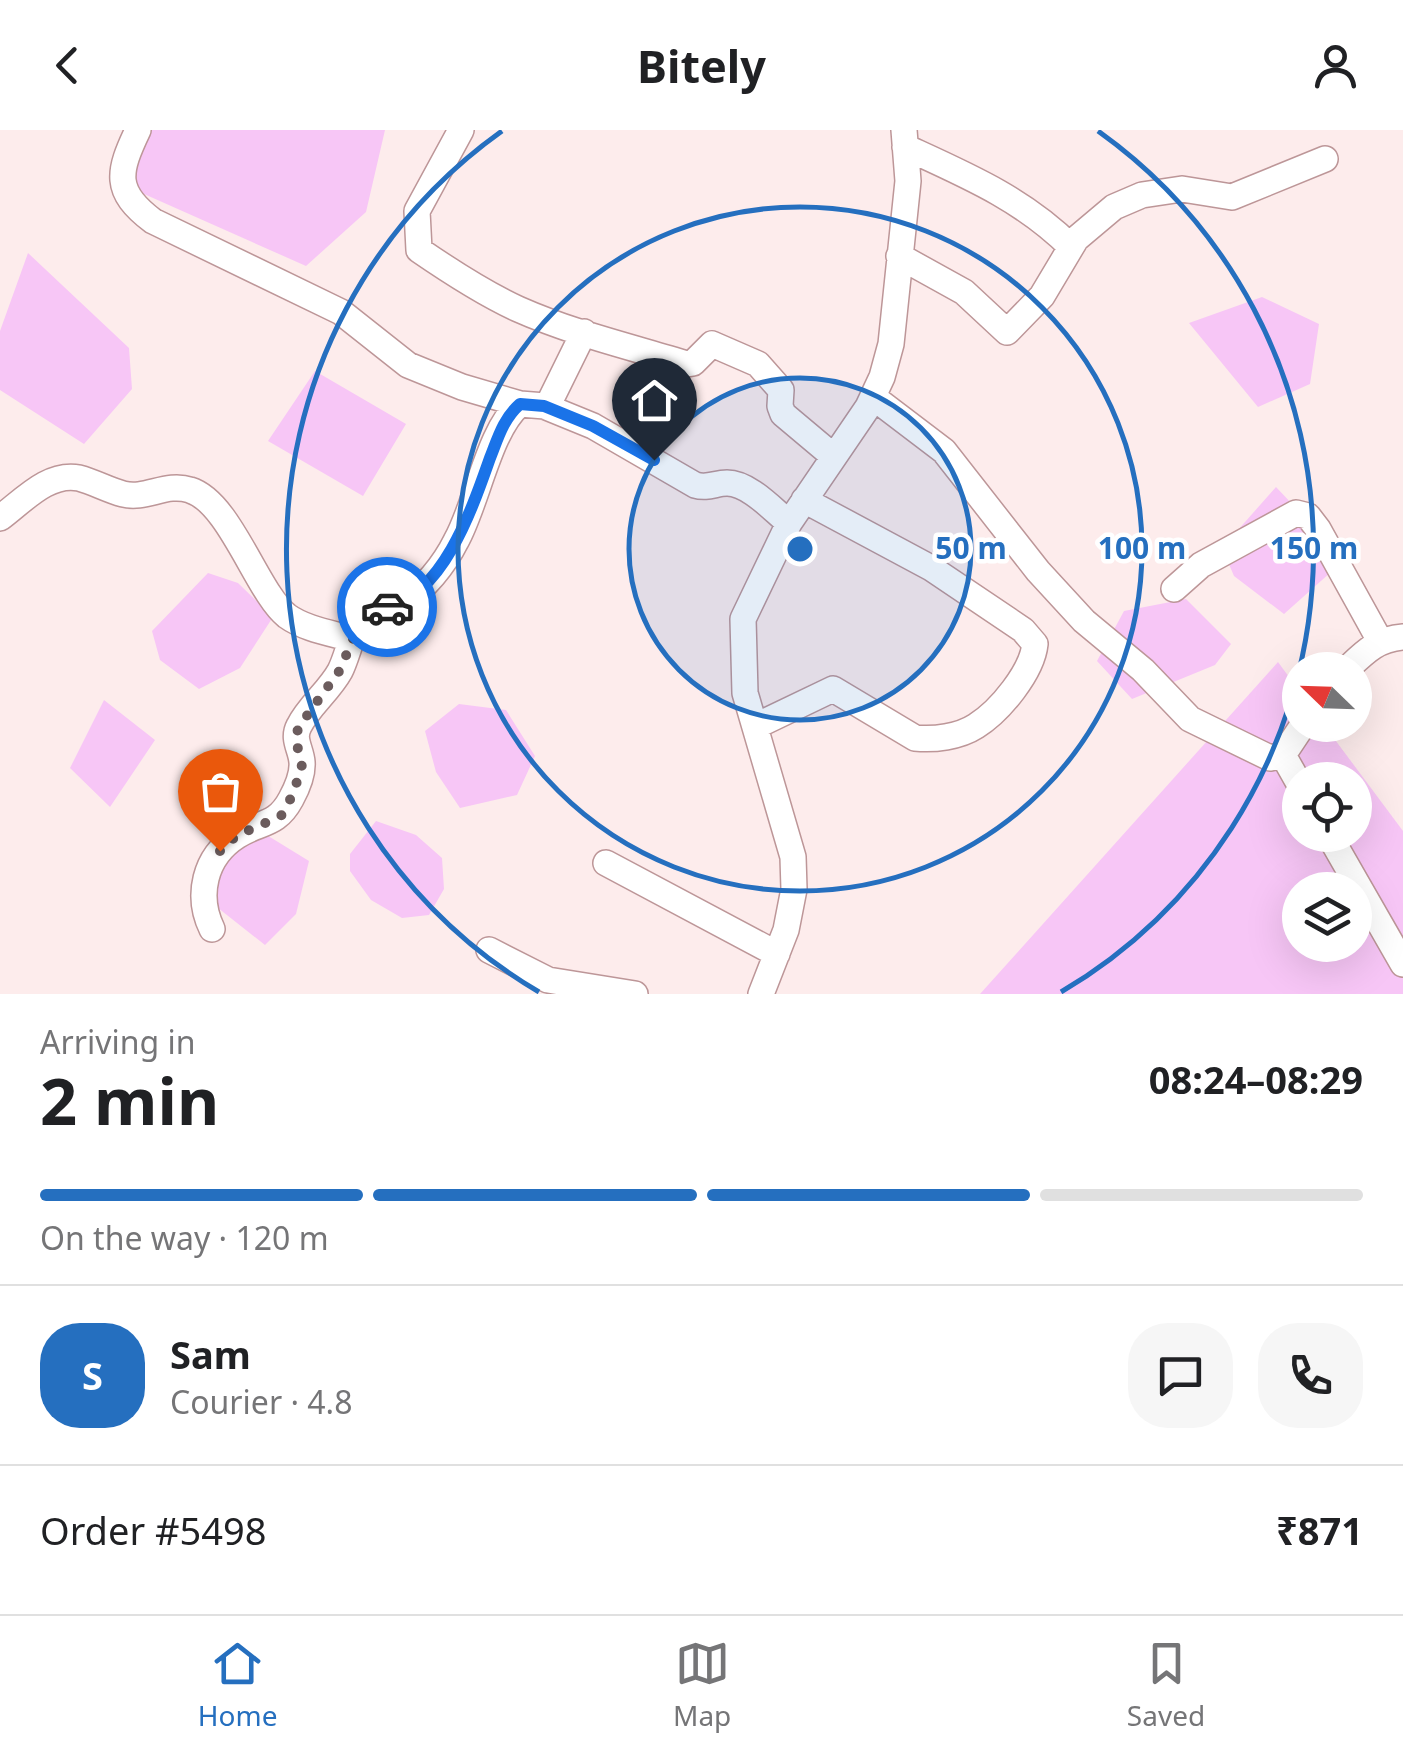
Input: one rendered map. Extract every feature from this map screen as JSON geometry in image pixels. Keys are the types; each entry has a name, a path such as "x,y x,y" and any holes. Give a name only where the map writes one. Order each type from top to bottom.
{"street":[{"path":"138,130 122,171 124,192 153,221 342,312 408,366 462,387 593,426 695,485 704,488 725,483 745,489 788,523"},
{"path":"460,130 417,210 419,250 471,285 518,309 584,332 686,364 693,363 712,344 758,364 781,390 783,414 833,456"},
{"path":"904,138 1026,206 1071,247"},
{"path":"761,994 777,954 794,890 793,857 745,693 744,619 788,523 873,397 892,344 908,181 904,138"},
{"path":"899,256 964,292 1007,332 1042,296 1071,247 1114,207 1142,195 1182,188 1232,198 1326,159"},
{"path":"212,929 203,910 202,890 210,869 220,851 236,836 281,816 302,767 296,740 298,728 340,670 360,622 370,612 400,604 443,562 471,508 510,412 549,403 584,332"},
{"path":"873,397 944,451 1038,572 1084,621 1143,670 1190,719 1270,758 1283,755 1292,742"},
{"path":"0,518 45,483 62,477 138,496 176,487 192,490 205,497 282,611 306,626 352,639"},
{"path":"756,726 833,688 915,738 949,736 976,726 1016,686 1033,660 1034,644 1023,630 931,568 804,500"},
{"path":"1174,589 1201,565 1296,513 1308,516 1318,528 1392,639"},
{"path":"1283,755 1287,762"},
{"path":"1338,852 1403,964"},
{"path":"606,863 777,954"},
{"path":"489,950 548,980 635,994"}],"shaded area":[{"path":"151,130 385,130 366,212 306,266 126,186"},
{"path":"28,253 129,348 132,389 84,444 0,390 0,331"},
{"path":"1262,297 1319,324 1310,384 1258,407 1189,323"},
{"path":"315,371 406,424 363,496 268,441"},
{"path":"1276,487 1312,525 1331,572 1284,614 1234,576 1222,548"},
{"path":"208,573 238,583 273,617 240,668 199,689 160,660 152,631"},
{"path":"1186,599 1231,644 1215,665 1132,699 1097,661 1124,611"},
{"path":"1278,662 1282,667 1282,742 1337,742 1352,762 1282,762 1282,852 1372,852 1372,789 1403,831 1403,994 980,994"},
{"path":"104,700 155,740 110,807 70,768"},
{"path":"459,704 506,710 535,756 517,795 460,808 436,772 425,731"},
{"path":"376,821 416,835 442,858 444,889 429,915 402,918 371,900 350,871 350,854"},
{"path":"265,834 309,861 296,914 265,945 213,904 226,846"}],"way so far":[{"path":"220,851 236,836 281,816 302,767 296,740 298,728 340,670 360,622 370,612 387,607"}],"route":[{"path":"387,607 400,604 443,562 478,492 499,432 510,412 520,404 544,406 593,426 654,460"}]}
